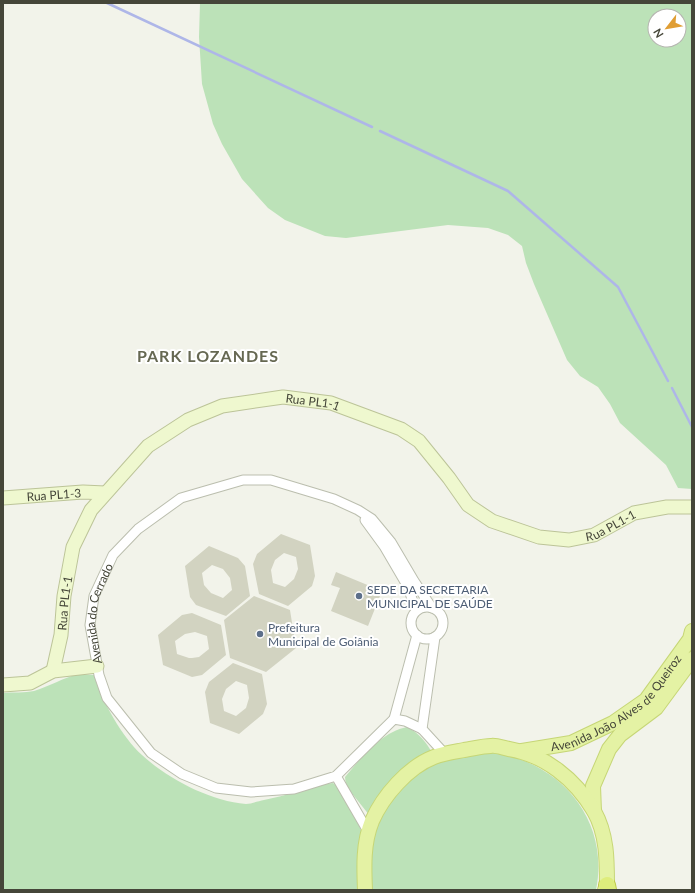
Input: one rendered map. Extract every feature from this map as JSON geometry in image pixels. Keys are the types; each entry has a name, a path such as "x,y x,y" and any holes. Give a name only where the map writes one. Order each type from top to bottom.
{"main road":[{"name":"Avenida João Alves de Queiroz","path":"522,751 571,743 613,723 641,704 646,700 690,639 692,631"},
{"name":"Avenida João Alves de Queiroz","path":"594,811 593,786 609,749 620,735 656,708 692,659"},
{"path":"365,890 364,855 372,822 386,796 407,774 432,757 444,753 492,746 522,751 551,764 575,785 594,811 600,824 607,854 607,888"}],"street":[{"name":"Rua PL1-1","path":"53,671 61,635 64,596 73,547 91,510 148,446 188,420 222,406 283,397 331,404 401,429 419,441 449,478 468,505 492,521 539,537 569,540 594,536 634,513 667,507 691,509"},
{"name":"Avenida do Cerrado","path":"394,719 336,776 294,789 251,792 216,788 182,774 151,753 107,698 99,675 90,625 94,596 113,555 138,529 181,498 243,480 271,480 334,499 358,510 372,519 391,542 432,608"},
{"name":"Rua PL1-3","path":"3,498 83,492 105,494"},
{"name":"Avenida do Cerrado","path":"352,508 364,519 384,546 408,587 416,611"},
{"path":"426,607 432,608 437,610 443,620 443,626 441,631 435,637 425,639 413,631 411,621 416,611 426,607"},
{"path":"417,635 394,719 405,721 422,729 444,753"},
{"path":"422,729 435,637"},
{"path":"3,685 30,683 53,671 97,666"},
{"path":"336,776 369,833"}],"green space":[{"path":"200,3 692,3 692,489 678,488 666,465 620,423 610,404 598,387 580,376 567,360 534,284 526,263 522,246 508,235 488,228 448,225 346,238 325,236 285,220 268,208 242,179 222,144 213,124 202,84 199,37"},
{"path":"78,674 94,675 107,707 120,729 142,755 164,772 204,794 232,802 250,804 326,784 333,783 340,788 356,817 362,833 359,890 3,890 3,693 34,691"},
{"path":"407,727 422,738 433,754 370,816 346,786 345,777 365,754 380,740 389,734"},
{"path":"482,752 508,756 532,764 554,777 572,794 586,815 595,838 598,863 596,890 370,890 371,843 384,809 407,781 436,762"}],"building":[{"path":"281,534 310,545 315,576 312,586 288,606 259,594 253,564 257,554","holes":["284,553 296,557 298,569 294,579 285,587 273,583 271,570 275,560"]},
{"path":"209,546 238,558 245,566 250,596 226,616 196,605 190,597 185,566","holes":["212,565 223,569 230,578 232,590 223,598 211,593 204,585 202,573"]},
{"path":"336,572 382,591 368,626 331,611 340,588 331,585"},
{"path":"254,596 290,610 296,648 266,672 230,658 224,620"},
{"path":"192,613 221,625 226,655 202,675 192,677 163,665 158,635 182,615","holes":["195,632 207,636 209,649 199,657 189,658 177,654 175,641 185,634"]},
{"path":"233,663 262,674 267,704 263,714 239,734 210,723 205,692 209,682","holes":["236,681 247,685 249,698 246,708 236,716 224,711 222,699 226,689"]}],"waterway":[{"path":"107,3 372,127"},
{"path":"380,131 508,191 618,287 668,381"},
{"path":"672,388 692,427"}],"place":[{"name":"SEDE DA SECRETARIA MUNICIPAL DE SAÚDE","path":"359,596"},
{"name":"Prefeitura Municipal de Goiânia","path":"260,634"}],"district":[{"name":"PARK LOZANDES","path":"208,355"}]}
